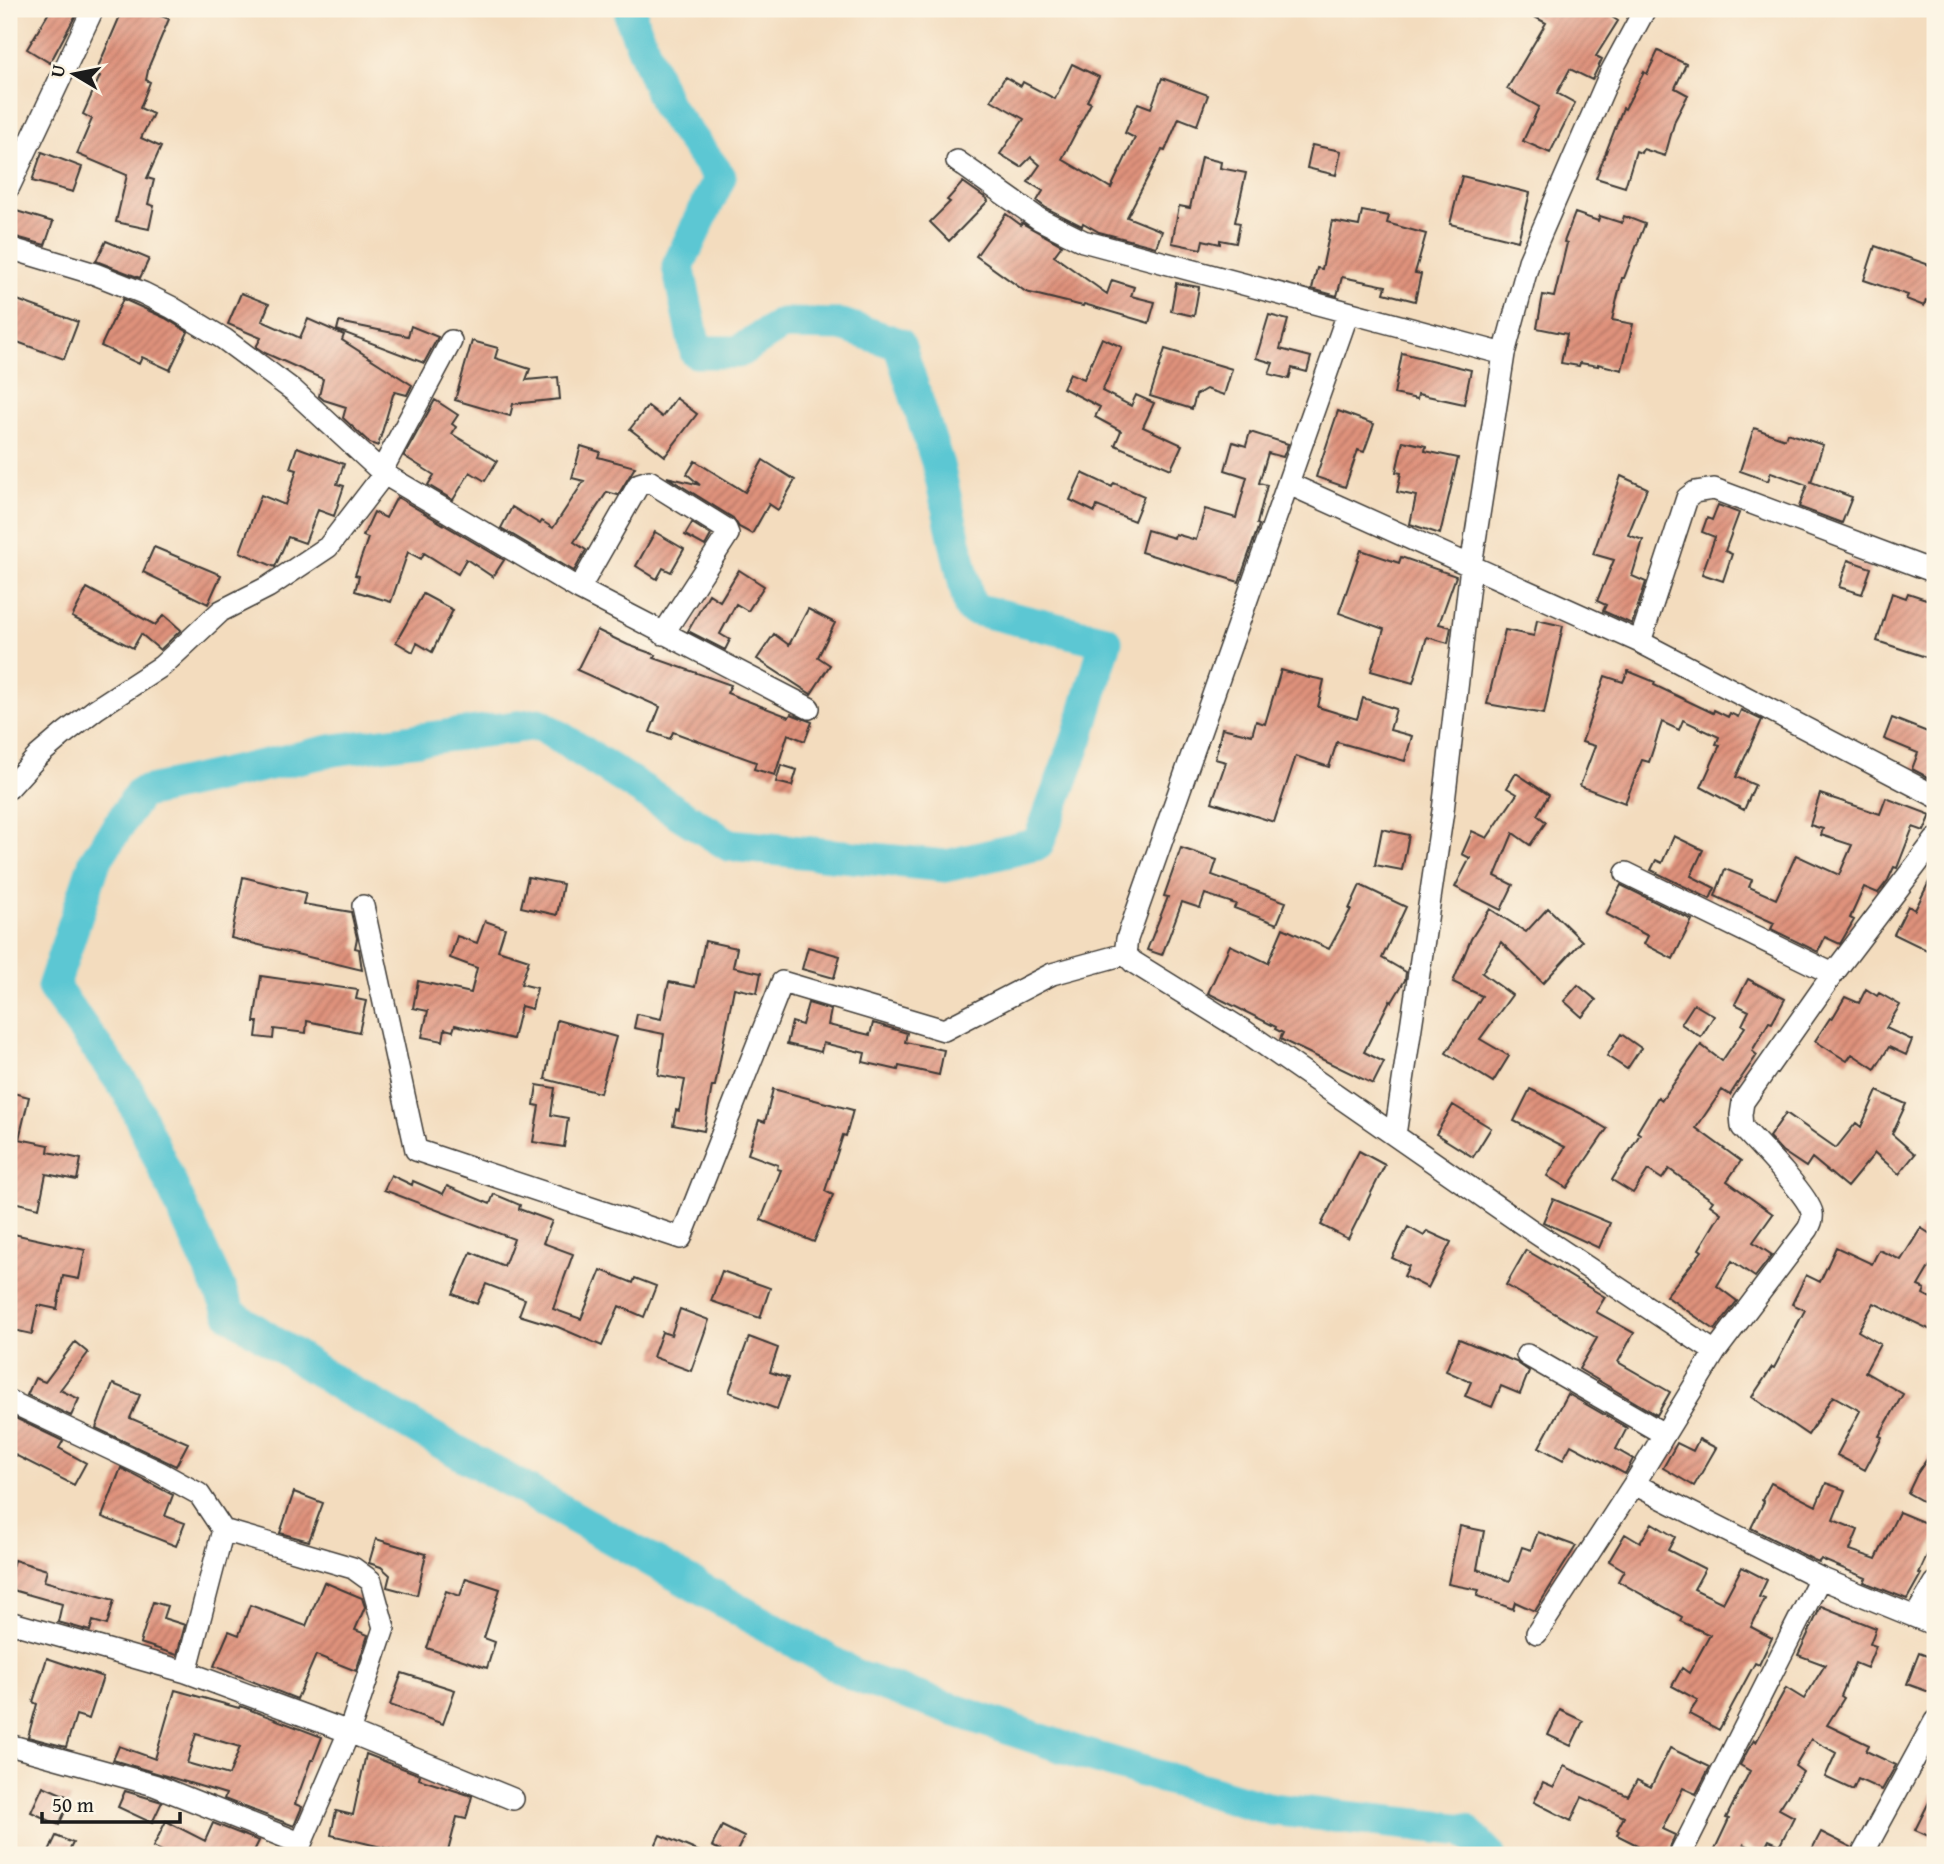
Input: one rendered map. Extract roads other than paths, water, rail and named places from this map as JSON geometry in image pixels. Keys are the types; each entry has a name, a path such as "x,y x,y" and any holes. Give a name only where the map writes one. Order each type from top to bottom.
{"street":[{"path":"10,184 93,9"},
{"path":"1395,1135 1443,811 1471,566 1504,354 1529,261 1611,72 1645,9"},
{"path":"957,161 1039,219 1083,242 1504,354"},
{"path":"9,248 95,274 171,307 224,340 293,391 382,473 579,589 809,708"},
{"path":"1125,954 1127,939 1348,313"},
{"path":"9,788 65,733 96,709 162,666 221,611 268,587 328,547 382,473 451,341"},
{"path":"579,589 639,484 649,481 726,529 728,534 663,634"},
{"path":"1289,484 1640,642 1935,796"},
{"path":"1640,642 1686,498 1702,489 1714,489 1935,572"},
{"path":"1537,1633 1634,1484 1715,1352 1808,1229 1812,1210 1793,1184 1742,1127 1743,1102 1833,974 1935,840"},
{"path":"1626,873 1833,974"},
{"path":"363,906 416,1150 681,1238 782,982 944,1030 1052,974 1125,954"},
{"path":"1125,954 1133,962 1246,1032 1540,1236 1715,1352"},
{"path":"1527,1355 1664,1434"},
{"path":"9,1401 159,1472 199,1494 223,1530 353,1568 371,1581 384,1628 349,1732 298,1849 154,1785 9,1745"},
{"path":"1634,1484 1820,1578 1935,1625"},
{"path":"186,1672 223,1530"},
{"path":"1680,1855 1820,1578"},
{"path":"1915,1617 1935,1583"},
{"path":"9,1622 186,1672 349,1732 513,1800"},
{"path":"1862,1855 1935,1721"}],"waterway":[{"path":"632,9 631,18 667,107 720,177 678,266 696,352 738,352 782,324 842,325 899,344 938,465 970,608 1106,641 1078,737 1038,844 946,866 729,845 539,724 334,750 140,793 95,861 53,987 128,1091 231,1314 341,1386 858,1677 1080,1753 1270,1809 1465,1830 1489,1855"}]}
